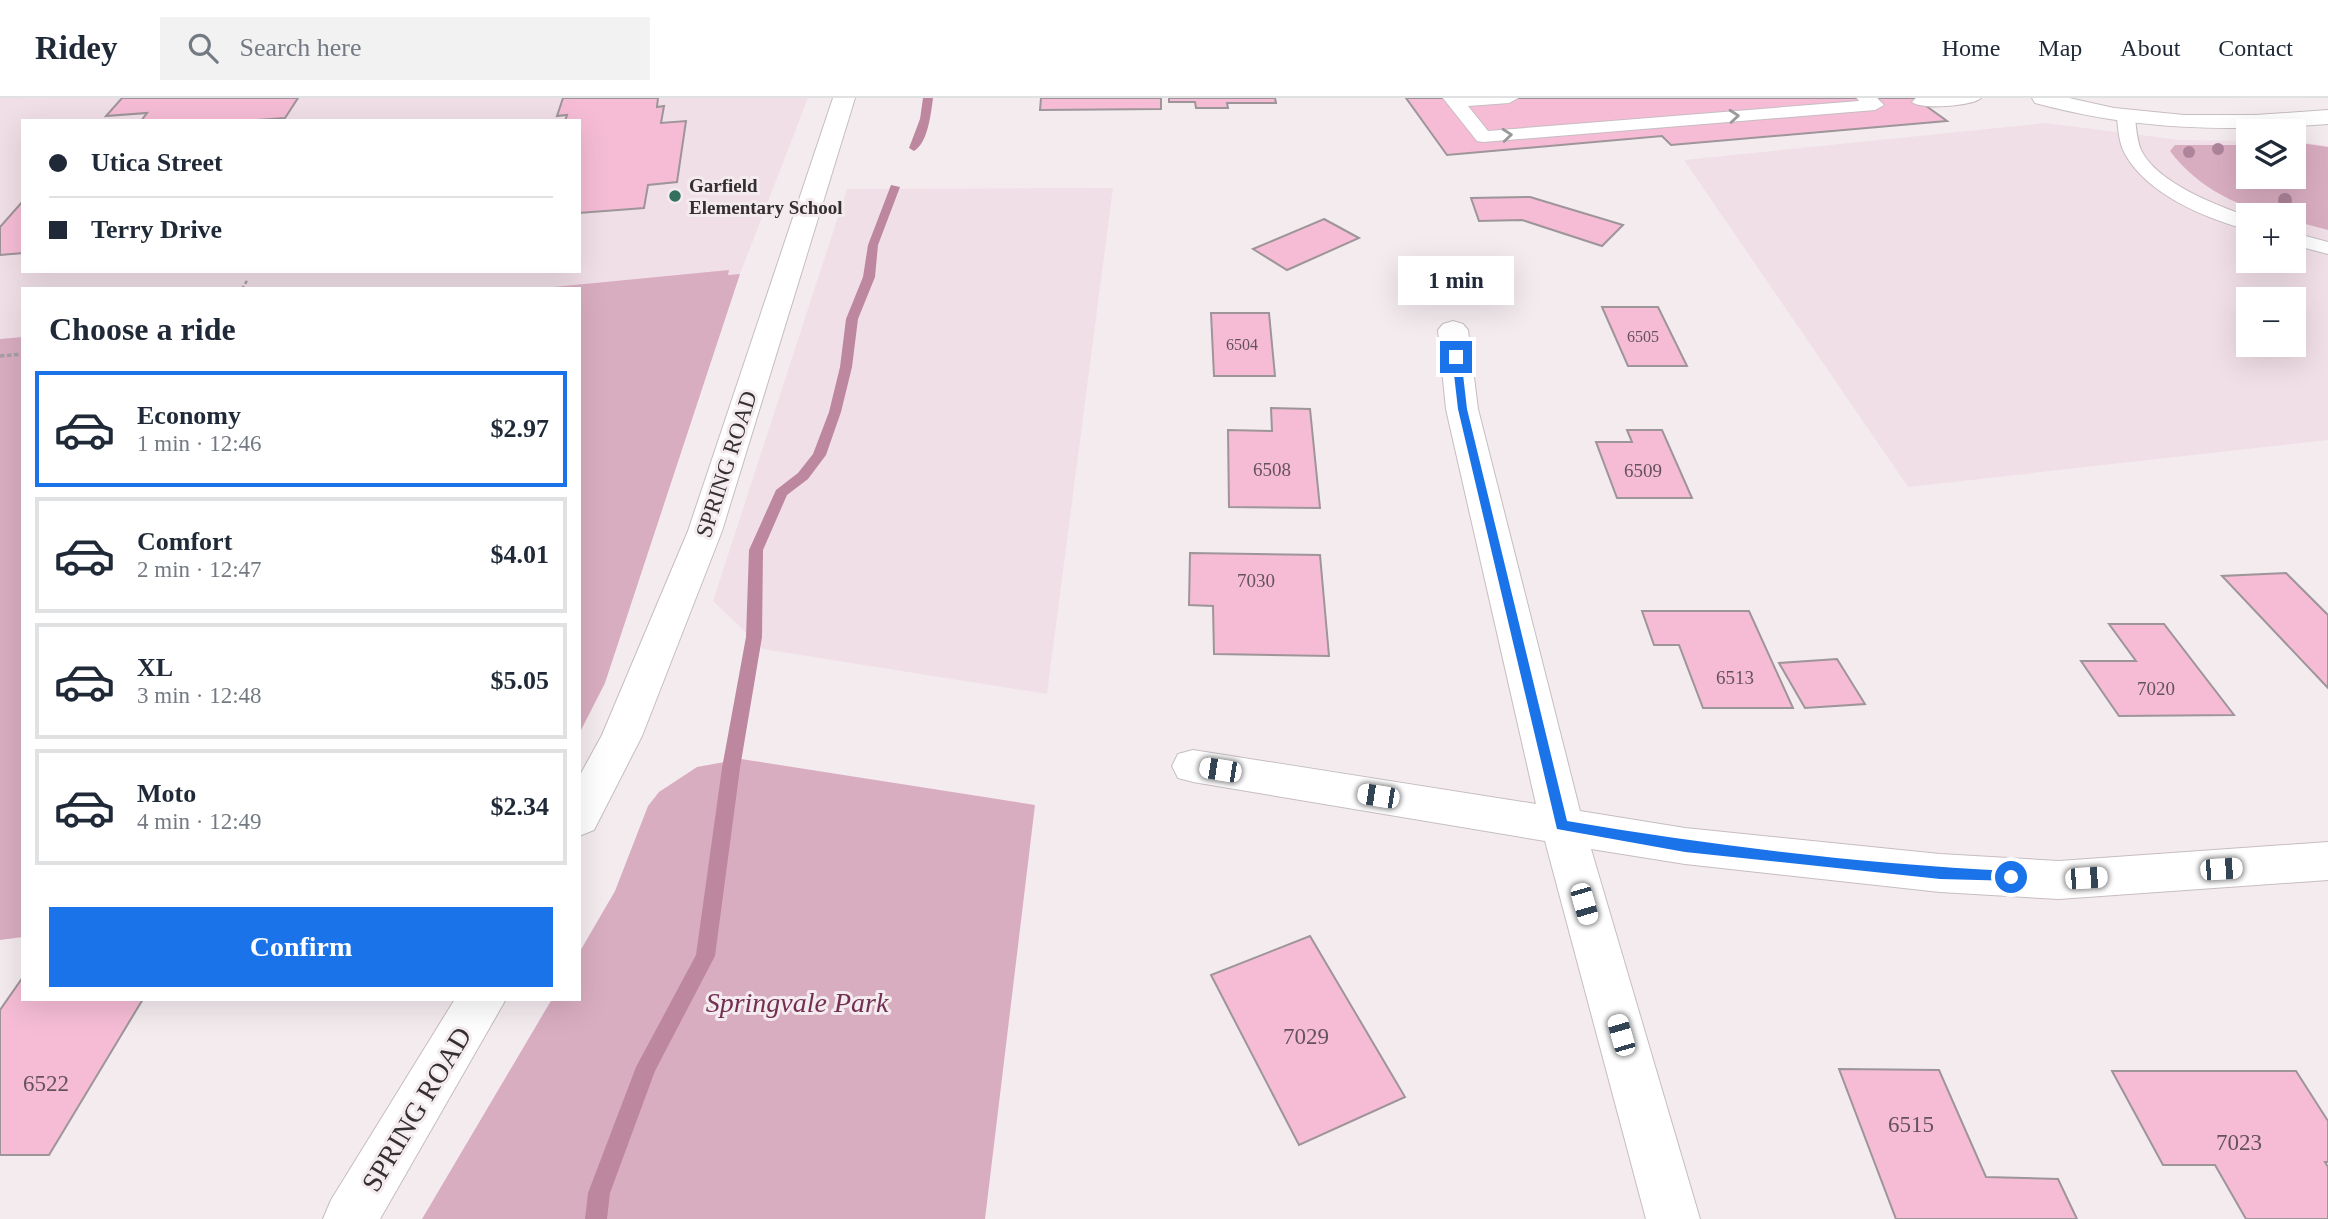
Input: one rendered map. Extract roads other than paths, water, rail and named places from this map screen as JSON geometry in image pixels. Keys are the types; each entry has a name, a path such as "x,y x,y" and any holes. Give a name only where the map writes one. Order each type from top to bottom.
{"street":[{"name":"SPRING ROAD","path":"581,814 622,736 705,531 844,98"},
{"path":"2043,98 2075,108 2126,117 2192,123 2324,119"},
{"path":"2280,98 2324,119"},
{"path":"1453,330 1462,409 1562,825 1673,1219"},
{"path":"1193,766 1685,846 1940,873 2046,879 2328,861"},
{"name":"SPRING ROAD","path":"350,1219 481,1001"}],"lane":[{"path":"1454,100 1509,98"},
{"path":"1454,100 1483,137 1875,104 1866,98"},
{"path":"1921,103 1972,98"},
{"path":"2126,117 2132,148 2149,171 2199,203 2236,219"},
{"path":"2306,242 2328,248"}],"waterway":[{"path":"914,148 925,119 928,98"},
{"path":"596,1219 599,1193 646,1067 705,956 731,768 754,637 756,550 781,493 803,476 819,455 835,412 846,367 852,319 869,277 873,245 895,187"}],"place":[{"name":"Garfield Elementary School","path":"675,196"}],"park label":[{"name":"Springvale Park","path":"797,1002"}]}
